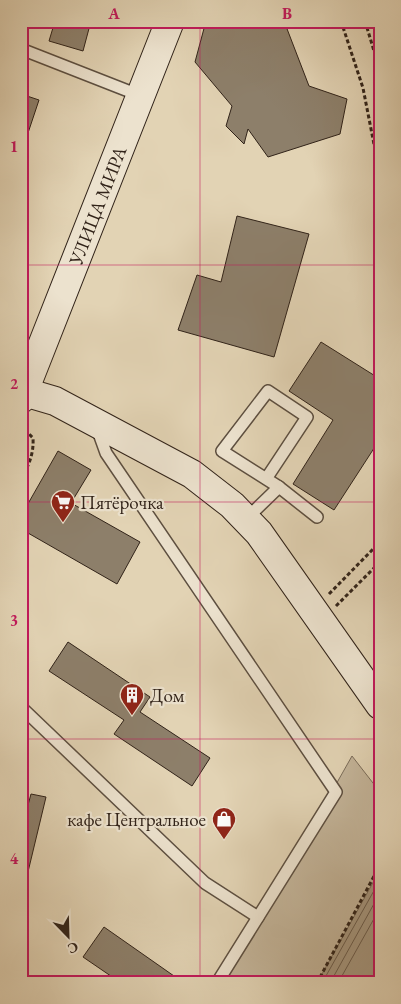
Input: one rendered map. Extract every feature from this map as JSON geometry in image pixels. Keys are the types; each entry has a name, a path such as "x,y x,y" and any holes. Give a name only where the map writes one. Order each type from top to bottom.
{"main road":[{"name":"УЛИЦА МИРА","path":"22,394 170,21"},
{"path":"22,394 55,401 192,474 232,504 259,532 316,599 380,705"}],"lane":[{"path":"21,48 141,96"},
{"path":"266,479 307,417 268,391 222,451 266,479 279,487 317,517"},
{"path":"95,422 106,453 336,792 217,983"},
{"path":"246,519 279,487"},
{"path":"21,707 205,883 258,917"}],"path":[{"path":"341,21 363,88 380,175"},
{"path":"365,21 380,71"},
{"path":"21,480 32,459 34,448 33,438 24,430"},
{"path":"316,599 380,542"},
{"path":"334,609 380,562"},
{"path":"317,983 380,864"}],"shaded area":[{"path":"352,756 380,792 380,983 224,983"}],"water":[{"path":"380,870 380,983 317,983"}],"building":[{"path":"55,21 91,21 83,51 49,41"},
{"path":"206,21 284,21 309,86 347,99 340,134 268,157 248,129 244,144 226,126 232,106 195,62"},
{"path":"21,94 39,100 24,145 21,145"},
{"path":"237,216 309,234 274,357 178,330 197,275 221,282"},
{"path":"321,342 380,379 380,439 334,510 293,484 333,420 289,391"},
{"name":"Пятёрочка","path":"58,451 91,470 71,503 140,542 117,584 21,529 21,516"},
{"name":"Дом","path":"68,642 150,697 140,712 210,758 192,786 114,734 124,720 49,671"},
{"path":"31,794 46,797 27,876 21,875 21,831"},
{"path":"104,927 184,983 121,983 83,957"}],"place":[{"name":"Пятёрочка","path":"63,523"},
{"name":"Дом","path":"132,716"},
{"name":"кафе Центральное","path":"224,840"}]}
